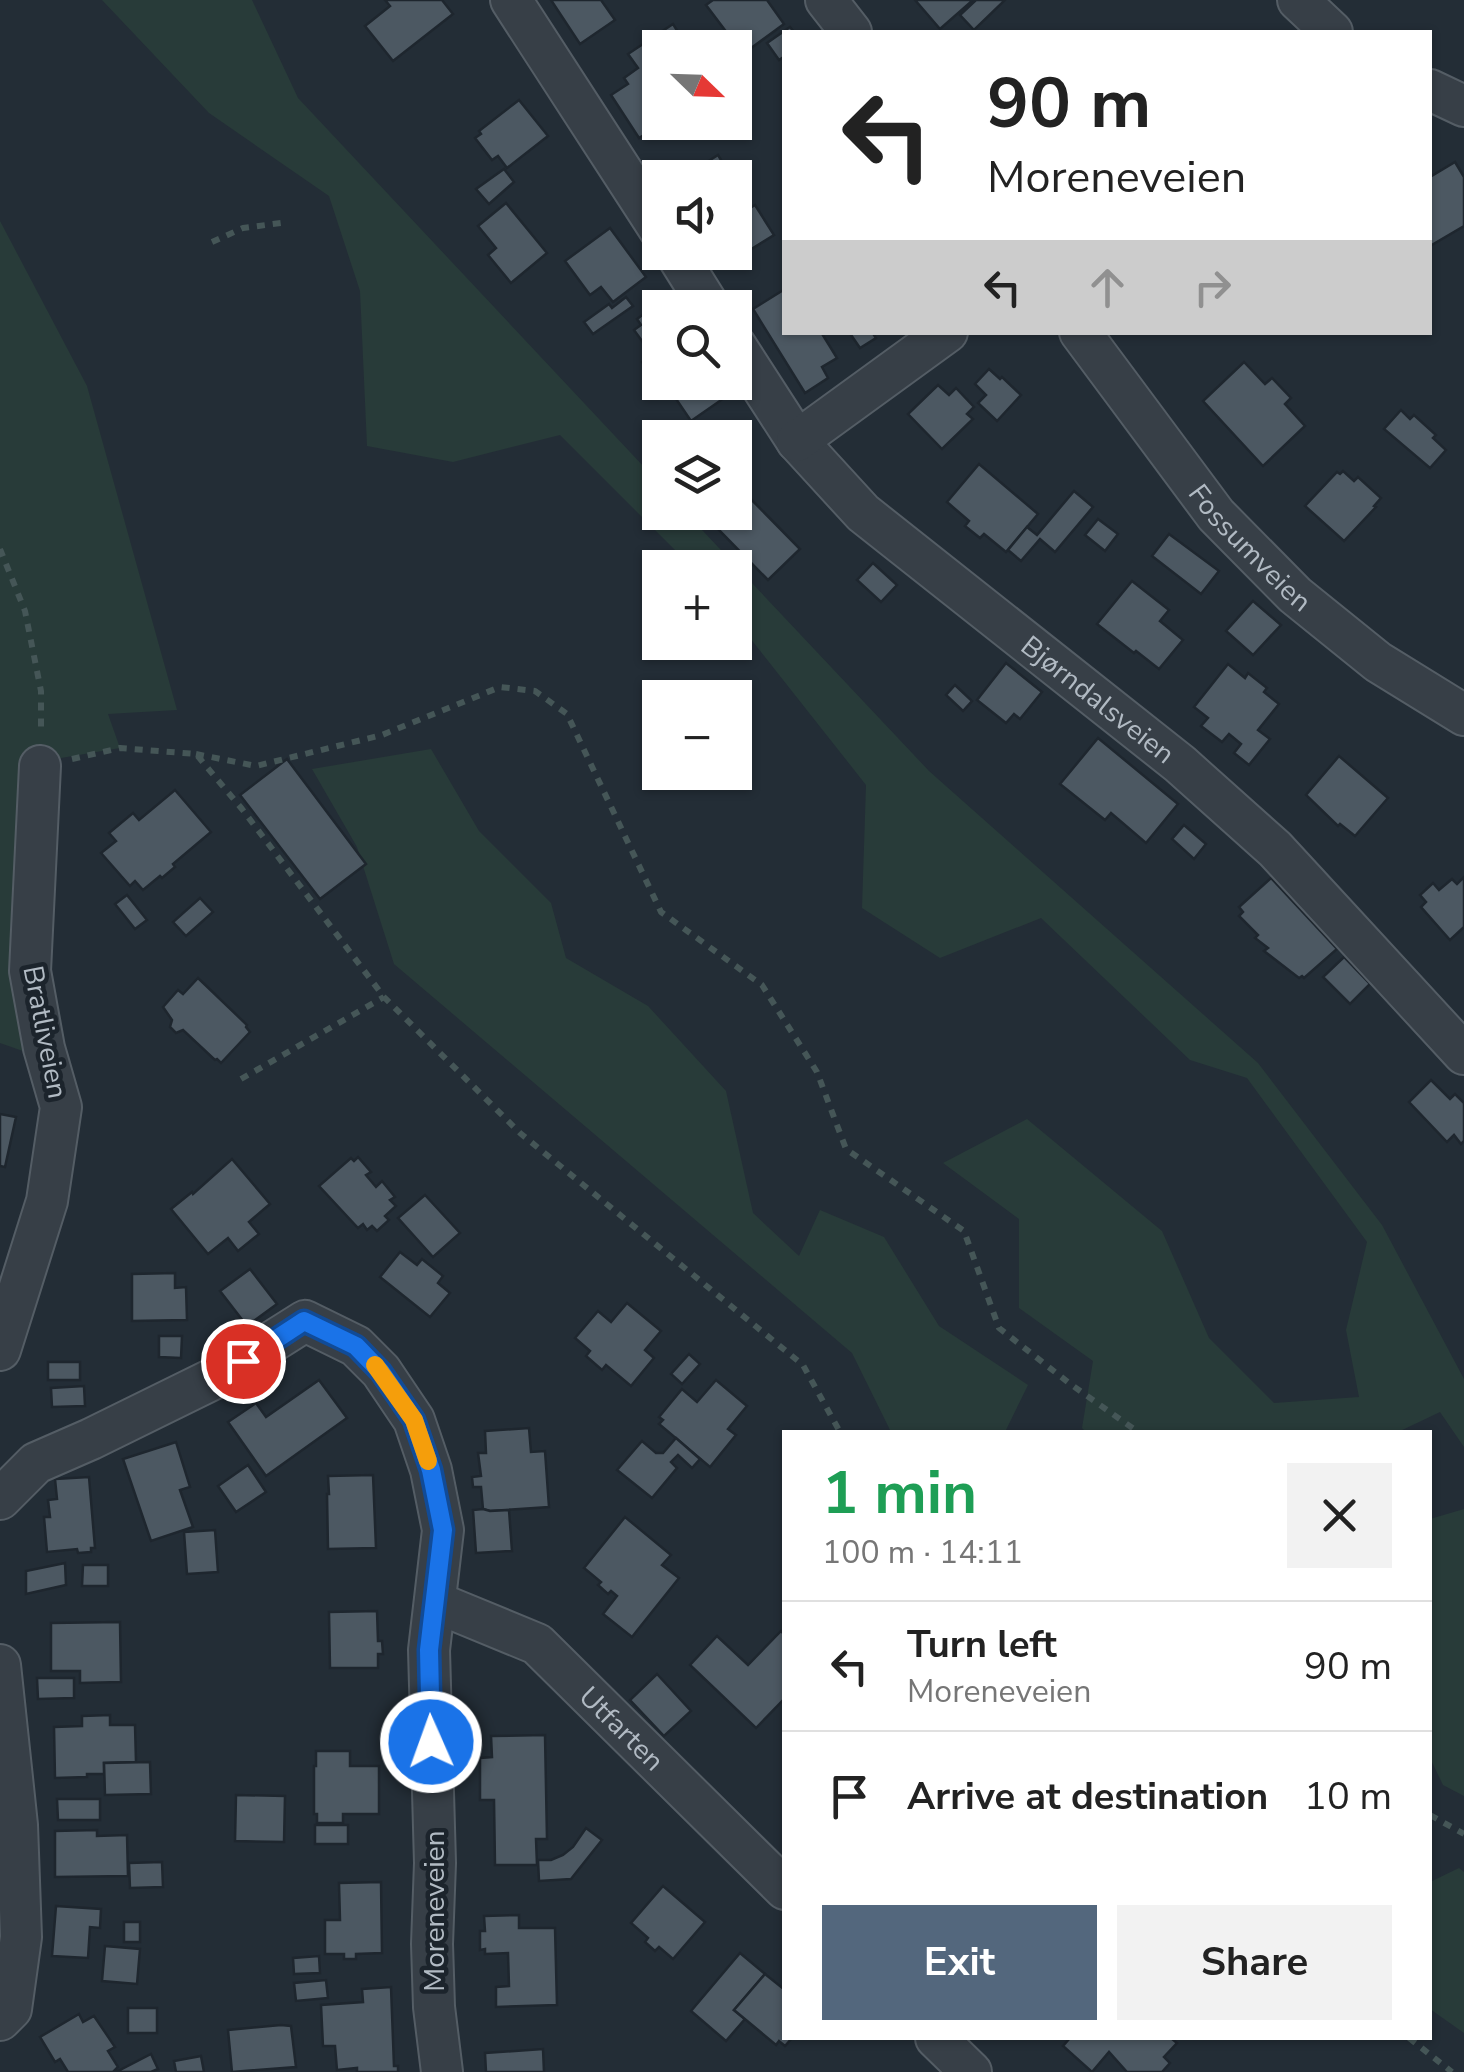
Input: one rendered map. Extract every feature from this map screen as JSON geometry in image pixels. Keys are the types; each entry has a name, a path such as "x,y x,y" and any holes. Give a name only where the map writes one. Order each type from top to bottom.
{"street":[{"path":"511,0 642,202"},
{"path":"826,0 849,30"},
{"path":"1298,0 1330,30"},
{"path":"1432,91 1464,106"},
{"path":"797,441 943,335"},
{"name":"Fossumveien","path":"1082,335 1216,515 1295,596 1378,662 1464,715"},
{"name":"Bjørndalsveien","path":"752,372 797,441 863,513 1180,764 1275,849 1464,1054"},
{"name":"Bratliveien","path":"0,1350 47,1201 62,1107 44,1048 30,971 40,766"},
{"name":"Moreneveien","path":"0,1499 36,1462 108,1432 199,1386 304,1321 356,1346 381,1372 414,1420 431,1470 443,1530 429,1650 436,1863 432,1944 442,2072"},
{"name":"Utfarten","path":"435,1602 537,1644 782,1886"},
{"path":"0,1665 17,1825 21,1937 11,2008 0,2020"},
{"path":"938,2040 971,2072"}],"path":[{"path":"212,242 243,228 282,223"},
{"path":"0,549 25,611 41,691 40,766 120,748 196,754 256,766 382,735 500,688 535,691 566,714 661,912 762,985 818,1072 846,1148 964,1231 999,1328 1135,1430"},
{"path":"196,754 384,996 520,1133 803,1365 839,1430"},
{"path":"242,1079 384,996"},
{"path":"1432,1816 1464,1834"},
{"path":"1412,2040 1452,2072"}],"green space":[{"path":"102,0 252,0 298,98 642,465 642,517 560,435 453,462 367,446 360,291 329,196 209,113"},
{"path":"0,221 87,386 177,710 108,714 120,748 55,759 40,1057 0,1043"},
{"path":"655,530 702,530 721,550 675,550"},
{"path":"752,583 929,771 1258,1063 1382,1225 1464,1379 1464,1447 1440,1412 1402,1430 1082,1428 1093,1361 1019,1308 1019,1219 943,1163 1027,1119 1162,1231 1209,1338 1274,1403 1359,1397 1346,1330 1367,1242 1247,1078 1190,1060 1041,918 940,958 862,908 866,785 752,641"},
{"path":"431,749 479,831 551,903 566,958 648,1006 726,1091 753,1213 799,1256 820,1210 884,1237 939,1326 1028,1385 1006,1430 890,1430 852,1353 394,964 357,847 312,769"},
{"path":"1464,1509 1464,1796 1443,1785 1432,1762 1432,1518"},
{"path":"1459,1868 1464,1872 1464,2033 1432,2010 1432,1881"}],"building":[{"path":"385,0 442,0 453,14 393,61 365,26 390,6"},
{"path":"551,0 601,0 615,20 580,44"},
{"path":"713,0 767,0 784,24 752,47 752,30 725,30 706,5"},
{"path":"915,0 973,0 940,29"},
{"path":"976,0 1005,0 974,30 960,15"},
{"path":"782,33 782,58 779,60 767,43"},
{"path":"642,45 639,138 611,95 628,84 624,78 638,68 628,54"},
{"path":"519,100 548,136 507,168 498,156 492,160 475,138"},
{"path":"1455,162 1464,177 1464,226 1432,245 1432,176"},
{"path":"504,169 514,182 489,204 476,189"},
{"path":"506,203 547,253 511,283 488,255 496,248 478,226"},
{"path":"755,205 774,235 752,249"},
{"path":"610,228 646,277 613,302 601,287 590,295 565,261"},
{"path":"782,291 782,335 823,335 837,358 822,367 828,378 805,393 753,309"},
{"path":"626,297 633,306 593,334 584,322"},
{"path":"642,315 642,341 634,330 641,325 637,319"},
{"path":"851,335 874,335 876,338 860,348"},
{"path":"1244,362 1265,384 1272,378 1291,398 1285,404 1305,426 1263,466 1203,401"},
{"path":"989,369 1021,395 997,421 978,403 986,395 975,384"},
{"path":"938,385 949,395 956,388 974,407 967,414 973,419 942,449 908,414"},
{"path":"677,400 721,400 692,420"},
{"path":"1401,410 1410,419 1414,415 1446,450 1430,468 1384,429"},
{"path":"979,464 1038,514 1006,552 984,534 980,538 965,526 969,521 947,502"},
{"path":"1343,471 1354,481 1358,477 1381,498 1344,541 1305,506 1337,472"},
{"path":"1074,491 1093,507 1055,552 1040,539 1021,561 1008,550 1027,527 1037,535"},
{"path":"752,500 800,549 768,580 752,564 752,550 739,550 719,530 752,530"},
{"path":"1098,519 1118,534 1105,551 1085,535"},
{"path":"1169,534 1219,571 1201,594 1152,556"},
{"path":"873,563 897,585 881,602 857,580"},
{"path":"1132,581 1169,610 1160,621 1183,640 1159,669 1097,624"},
{"path":"1253,601 1281,625 1253,655 1226,631"},
{"path":"1006,663 1042,692 1020,719 1014,714 1006,723 977,700"},
{"path":"1228,664 1245,678 1248,673 1279,704 1258,730 1270,739 1249,765 1234,753 1241,744 1229,734 1222,742 1201,726 1208,718 1194,707"},
{"path":"955,685 972,701 963,711 946,695"},
{"path":"1098,738 1178,804 1146,843 1111,813 1105,820 1060,784"},
{"path":"1339,756 1388,798 1355,836 1338,826 1306,795"},
{"path":"287,759 366,864 320,899 240,795"},
{"path":"175,790 211,832 162,878 143,890 135,881 130,886 101,853 116,841 109,833 133,813 139,820"},
{"path":"1184,825 1206,844 1194,859 1172,839"},
{"path":"1464,877 1464,927 1450,940 1421,907 1426,902 1420,895 1433,883 1439,890 1452,879 1457,884"},
{"path":"1271,878 1337,949 1304,978 1264,951 1268,948 1239,916 1243,912 1239,907"},
{"path":"127,895 147,920 135,929 115,904"},
{"path":"200,898 213,912 186,936 173,922"},
{"path":"1344,957 1370,984 1350,1004 1323,977"},
{"path":"198,978 250,1032 221,1063 183,1030 176,1033 163,1007 178,990 183,994"},
{"path":"1431,1080 1450,1099 1455,1094 1464,1103 1461,1144 1454,1135 1447,1142 1409,1102"},
{"path":"0,1114 16,1117 5,1167 0,1166"},
{"path":"358,1157 371,1172 366,1175 376,1187 382,1181 395,1197 390,1200 396,1206 385,1216 389,1220 377,1231 372,1226 367,1230 363,1224 358,1228 319,1186 351,1158 354,1161"},
{"path":"232,1159 270,1204 249,1222 259,1234 238,1251 228,1238 208,1254 171,1209"},
{"path":"425,1195 460,1233 433,1257 398,1218"},
{"path":"400,1252 417,1265 422,1259 443,1276 438,1283 450,1293 430,1317 380,1277"},
{"path":"250,1269 277,1304 247,1326 220,1291"},
{"path":"175,1273 175,1288 186,1287 187,1320 132,1321 132,1274"},
{"path":"627,1303 661,1331 645,1350 654,1358 631,1386 606,1365 602,1370 586,1356 590,1351 575,1338 598,1311 611,1322"},
{"path":"159,1336 182,1336 181,1358 159,1357"},
{"path":"689,1354 700,1364 682,1384 671,1374"},
{"path":"48,1362 80,1362 80,1380 48,1380"},
{"path":"319,1380 347,1418 266,1476 228,1422 256,1403 266,1417"},
{"path":"716,1380 747,1406 728,1429 736,1435 710,1467 659,1424 663,1420 659,1417 682,1389 697,1402"},
{"path":"84,1386 85,1406 52,1407 51,1388"},
{"path":"529,1428 531,1452 545,1451 549,1507 483,1509 481,1487 473,1487 472,1477 481,1476 478,1453 486,1453 485,1431"},
{"path":"676,1438 700,1459 692,1468 678,1455 671,1462 677,1468 652,1498 617,1470 642,1441 656,1453 663,1453"},
{"path":"176,1442 190,1487 180,1490 193,1527 151,1541 123,1459"},
{"path":"248,1465 266,1492 236,1512 218,1486"},
{"path":"373,1475 376,1548 328,1549 328,1476"},
{"path":"89,1477 95,1548 91,1552 47,1552 44,1517 50,1517 48,1500 57,1499 55,1479"},
{"path":"473,1510 509,1510 512,1551 476,1553"},
{"path":"625,1517 671,1555 662,1565 679,1578 632,1637 603,1614 617,1596 611,1591 608,1594 584,1568"},
{"path":"215,1530 218,1572 187,1574 184,1532"},
{"path":"65,1563 66,1585 26,1594 26,1571"},
{"path":"83,1565 108,1565 108,1586 82,1586"},
{"path":"377,1611 378,1641 382,1641 383,1654 378,1654 378,1668 330,1668 329,1612"},
{"path":"120,1622 121,1682 80,1683 80,1671 51,1671 51,1623"},
{"path":"782,1632 782,1701 756,1728 690,1665 717,1636 748,1665"},
{"path":"657,1674 691,1711 664,1736 630,1700"},
{"path":"37,1678 74,1678 74,1698 38,1699"},
{"path":"110,1715 110,1725 135,1725 136,1762 104,1763 104,1774 55,1778 54,1727 82,1726 82,1716"},
{"path":"545,1735 547,1839 536,1839 537,1865 495,1865 494,1800 480,1800 480,1758 492,1757 491,1736"},
{"path":"316,1751 350,1751 350,1766 379,1766 379,1814 343,1814 343,1823 317,1823"},
{"path":"150,1762 151,1794 105,1795 104,1763"},
{"path":"236,1795 285,1796 284,1842 235,1841"},
{"path":"57,1799 100,1799 100,1820 58,1820"},
{"path":"315,1825 348,1825 348,1844 315,1844"},
{"path":"586,1828 602,1840 571,1879 539,1881 538,1860 563,1855"},
{"path":"97,1830 97,1836 127,1835 128,1876 55,1877 55,1831"},
{"path":"162,1862 163,1887 130,1888 129,1863"},
{"path":"381,1882 382,1953 356,1954 356,1959 344,1959 344,1954 325,1954 325,1920 340,1920 339,1883"},
{"path":"663,1886 705,1922 673,1959 659,1947 655,1951 645,1942 648,1938 631,1923"},
{"path":"56,1906 101,1909 100,1928 90,1927 88,1958 52,1956"},
{"path":"519,1915 519,1928 555,1928 557,2005 496,2007 496,1987 509,1986 508,1953 485,1954 485,1949 480,1950 480,1931 485,1931 484,1916"},
{"path":"124,1922 140,1922 140,1942 124,1942"},
{"path":"105,1946 140,1949 137,1984 102,1981"},
{"path":"740,1953 765,1974 734,2010 745,2019 726,2041 691,2011"},
{"path":"319,1956 320,1973 294,1974 293,1958"},
{"path":"765,1974 782,1988 782,2040 790,2040 785,2046 779,2041 776,2045 734,2010"},
{"path":"326,1980 328,1998 296,2001 294,1983"},
{"path":"391,1987 394,2066 398,2066 398,2072 337,2070 335,2046 323,2046 321,2005 363,2002 362,1989"},
{"path":"128,2008 157,2008 157,2033 128,2033"},
{"path":"79,2014 83,2022 94,2016 115,2047 108,2051 118,2067 113,2072 68,2072 60,2059 55,2062 40,2037"},
{"path":"291,2026 296,2067 232,2072 228,2030"},
{"path":"1068,2040 1177,2043 1164,2057 1170,2063 1162,2072 1127,2072 1109,2052 1092,2072 1063,2046"},
{"path":"543,2049 544,2072 486,2072 485,2053"},
{"path":"151,2054 158,2069 116,2072"},
{"path":"201,2056 204,2072 176,2072 174,2061"}],"slow traffic":[{"path":"375,1365 414,1420 428,1461"}],"route":[{"path":"243,1361 304,1321 356,1346 381,1372 414,1420 431,1470 443,1530 429,1650 431,1742"}]}
